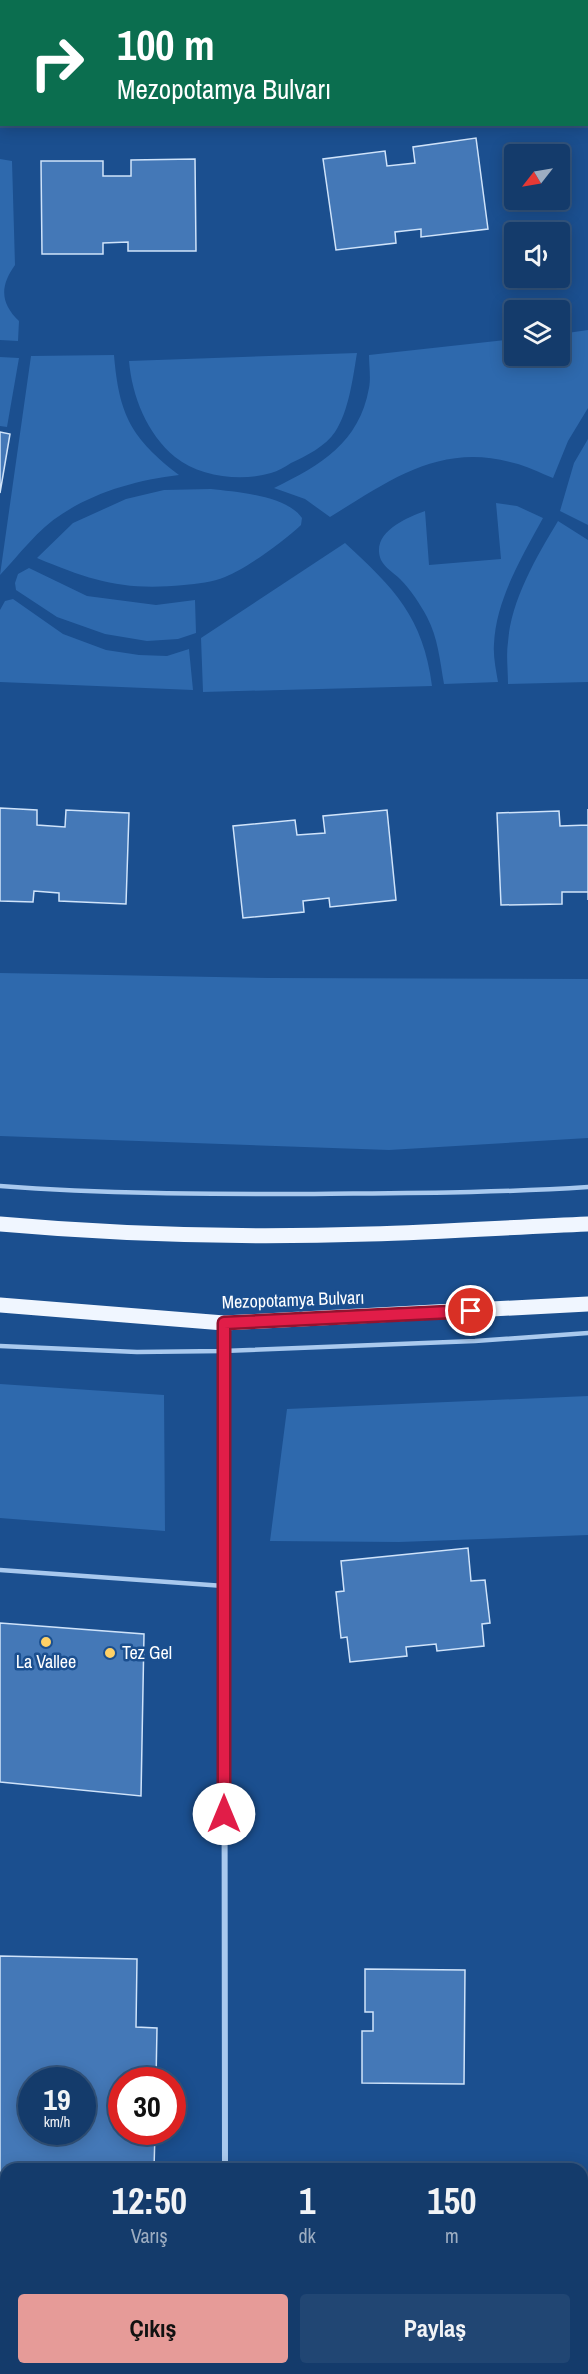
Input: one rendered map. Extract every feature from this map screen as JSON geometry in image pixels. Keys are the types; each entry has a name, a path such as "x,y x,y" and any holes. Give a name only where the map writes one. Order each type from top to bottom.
{"main road":[{"path":"0,1224 66,1230 252,1236 370,1234 588,1224"},
{"name":"Mezopotamya Bulvarı","path":"0,1305 224,1323 588,1304"}],"street":[{"path":"224,1323 225,2163"}],"lane":[{"path":"0,1186 143,1193 232,1194 427,1193 588,1187"},
{"path":"0,1346 137,1352 223,1351 463,1341 588,1333"},
{"path":"0,1570 224,1586"}],"shaded area":[{"path":"0,159 12,161 15,265 7,280 4,294 8,308 19,321 18,341 0,340"},
{"path":"588,330 588,408 568,441 553,478 519,464 488,458 463,457 440,461 395,478 330,517 305,499 274,488 322,461 347,438 357,424 370,384 369,355 504,340 504,366 570,366 570,333"},
{"path":"357,353 347,404 340,424 331,437 315,450 279,470 247,477 221,476 196,469 185,464 165,448 149,426 137,401 129,361"},
{"path":"114,355 120,394 130,424 149,449 179,475 118,488 75,506 45,527 0,575 31,356"},
{"path":"0,357 19,358 7,427 0,426"},
{"path":"588,439 588,525 560,511 574,463"},
{"path":"211,489 247,493 285,504 302,518 301,525 275,546 234,573 220,579 194,584 163,587 126,585 75,573 37,558 73,523 126,499 164,490"},
{"path":"496,503 517,506 543,518 511,579 500,611 494,649 498,682 444,684 431,625 412,592 381,560 379,550 381,542 385,534 400,522 425,511 429,565 501,559"},
{"path":"558,521 588,540 588,682 508,684 507,647 514,610 526,579"},
{"path":"345,543 378,575 404,606 422,641 432,686 203,692 201,638"},
{"path":"29,568 87,596 156,605 195,600 196,633 178,639 147,641 105,634 57,617 16,590 15,583 18,574"},
{"path":"13,599 63,634 106,650 167,656 189,649 193,690 0,682 0,610 5,601"},
{"path":"0,973 269,978 588,979 588,1138 389,1150 0,1136"},
{"path":"0,1384 164,1395 165,1531 0,1518"},
{"path":"588,1396 588,1535 399,1542 270,1541 287,1409"}],"building":[{"path":"476,138 488,229 421,237 421,229 395,232 396,243 336,250 323,159 385,151 387,166 415,163 413,147"},
{"path":"195,159 196,251 128,251 128,242 103,243 103,254 42,254 41,161 103,161 103,176 131,176 131,160"},
{"path":"0,432 10,434 0,493"},
{"path":"0,808 37,810 37,825 65,827 66,810 129,813 126,904 59,901 59,893 34,891 33,902 0,901"},
{"path":"387,810 396,900 330,907 329,898 303,901 304,912 243,918 233,826 295,820 297,835 325,833 323,816"},
{"path":"559,811 560,826 588,825 588,892 562,892 562,904 501,905 497,813"},
{"path":"468,1548 471,1581 485,1580 490,1623 482,1624 484,1646 437,1651 436,1644 406,1647 407,1656 350,1662 347,1637 341,1638 336,1592 344,1591 341,1561"},
{"path":"0,1623 144,1634 141,1796 0,1782"},
{"path":"0,1956 137,1959 136,2027 157,2028 156,2067 108,2067 108,2145 155,2145 154,2163 0,2163"},
{"path":"365,1969 465,1970 464,2084 362,2083 362,2031 373,2031 373,2012 365,2012"}],"place":[{"name":"La Vallee","path":"46,1642"},
{"name":"Tez Gel","path":"110,1653"}],"route":[{"path":"224,1814 224,1323 471,1311"}]}
